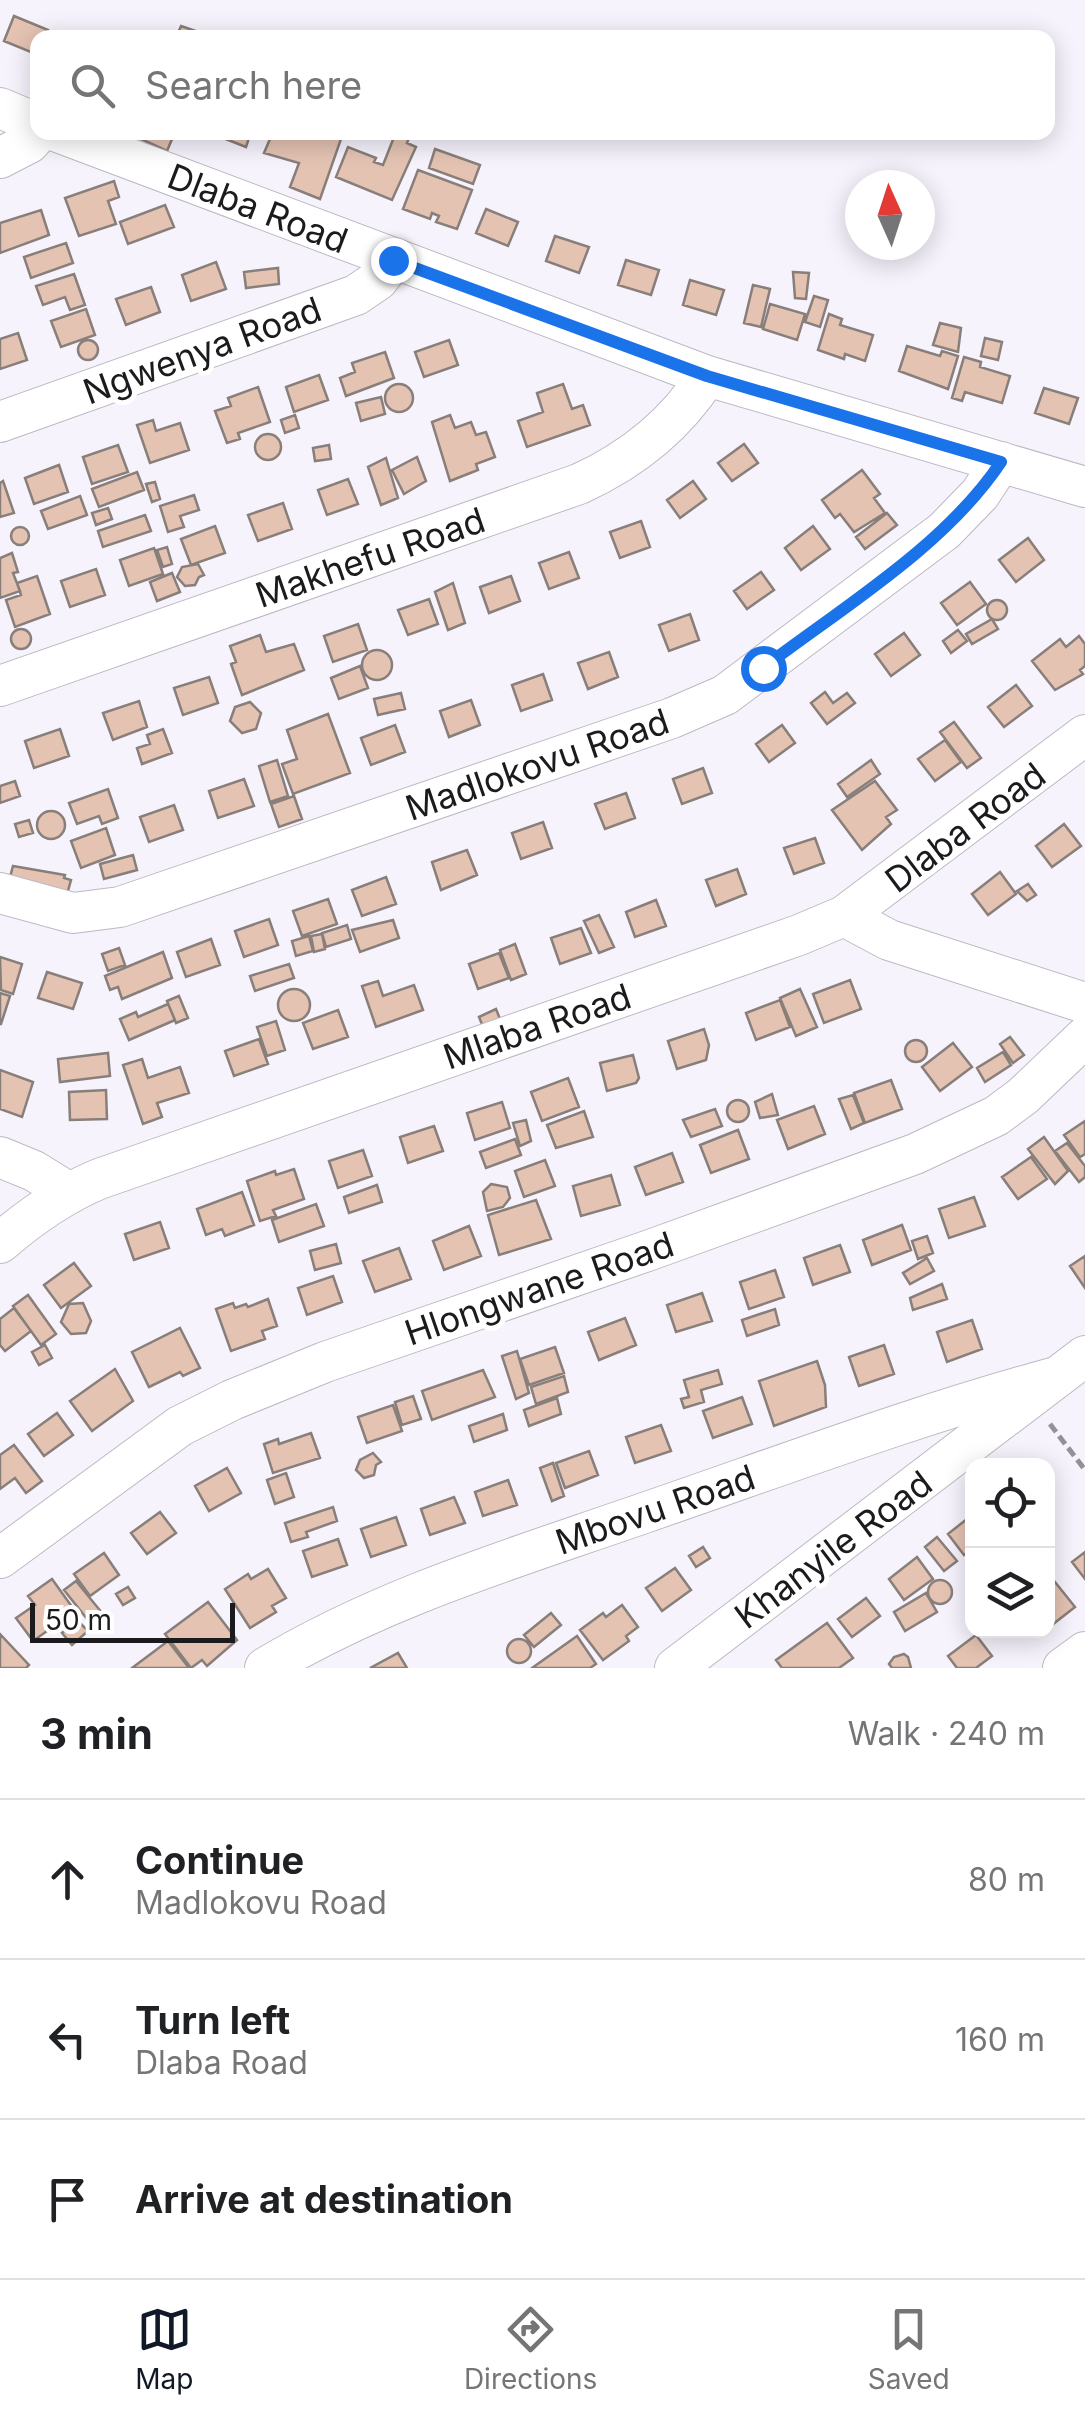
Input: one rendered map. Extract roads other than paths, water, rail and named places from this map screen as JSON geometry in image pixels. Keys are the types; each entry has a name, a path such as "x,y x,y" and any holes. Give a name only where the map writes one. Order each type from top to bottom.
{"street":[{"path":"0,108 30,121"},
{"path":"0,158 32,140"},
{"name":"Dlaba Road","path":"79,140 707,376 1085,488"},
{"name":"Ngwenya Road","path":"0,422 356,295 378,280 393,260"},
{"name":"Makhefu Road","path":"0,686 578,484 616,467 644,447 688,406 707,376"},
{"name":"Madlokovu Road","path":"0,893 72,913 120,907 654,724 725,695 944,531 980,494 1001,462"},
{"name":"Dlaba Road","path":"844,916 1085,735"},
{"path":"844,916 889,940 1085,1002"},
{"name":"Mlaba Road","path":"0,1243 68,1192 844,916"},
{"name":"Hlongwane Road","path":"0,1558 180,1426 232,1400 325,1362 916,1154 996,1116 1085,1038"},
{"path":"0,1157 34,1171 68,1192"},
{"name":"Mbovu Road","path":"265,1668 358,1617 464,1576 880,1430 1057,1377"},
{"name":"Khanyile Road","path":"675,1668 1057,1377"},
{"path":"880,1430 911,1491"},
{"path":"1064,1668 1085,1652"}]}
